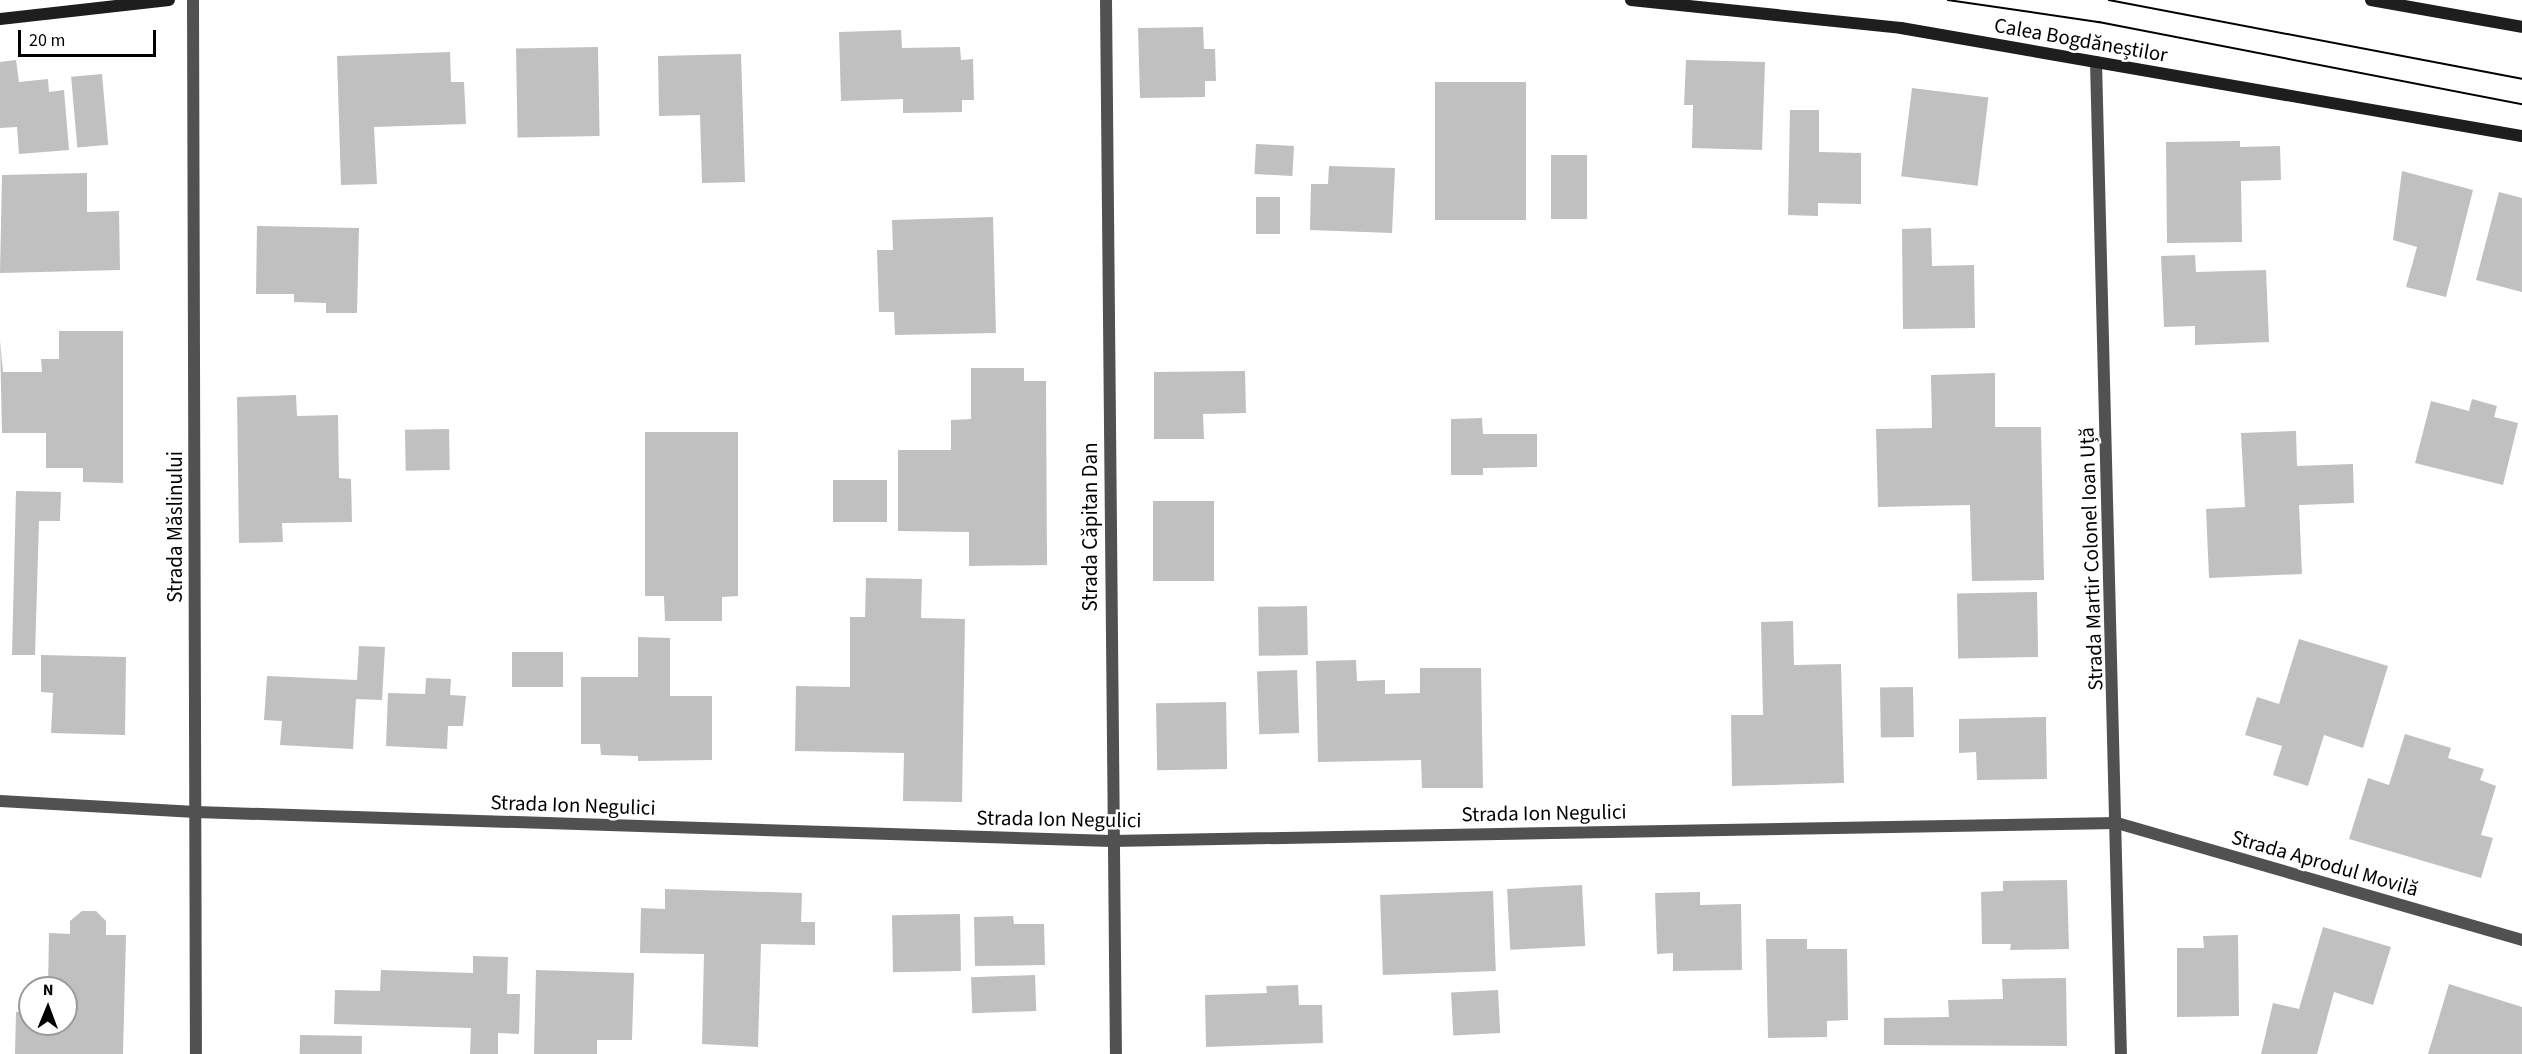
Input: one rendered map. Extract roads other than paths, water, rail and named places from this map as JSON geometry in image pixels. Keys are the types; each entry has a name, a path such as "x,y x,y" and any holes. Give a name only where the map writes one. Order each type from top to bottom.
{"main road":[{"path":"0,19 169,0"},
{"name":"Calea Bogdăneștilor","path":"1631,0 1900,28 2522,136"},
{"path":"2371,0 2522,27"}],"street":[{"name":"Strada Măslinului","path":"194,0 196,1054"},
{"name":"Strada Căpitan Dan","path":"1106,0 1112,841 1116,1054"},
{"name":"Strada Martir Colonel Ioan Uță","path":"2096,62 2117,822 2121,1054"},
{"name":"Strada Ion Negulici","path":"0,801 196,812 1112,841 2117,822"},
{"name":"Strada Aprodul Movilă","path":"2117,822 2522,940"}],"tram line":[{"path":"1948,0 2099,22 2522,104"},
{"path":"2109,0 2522,79"}]}
